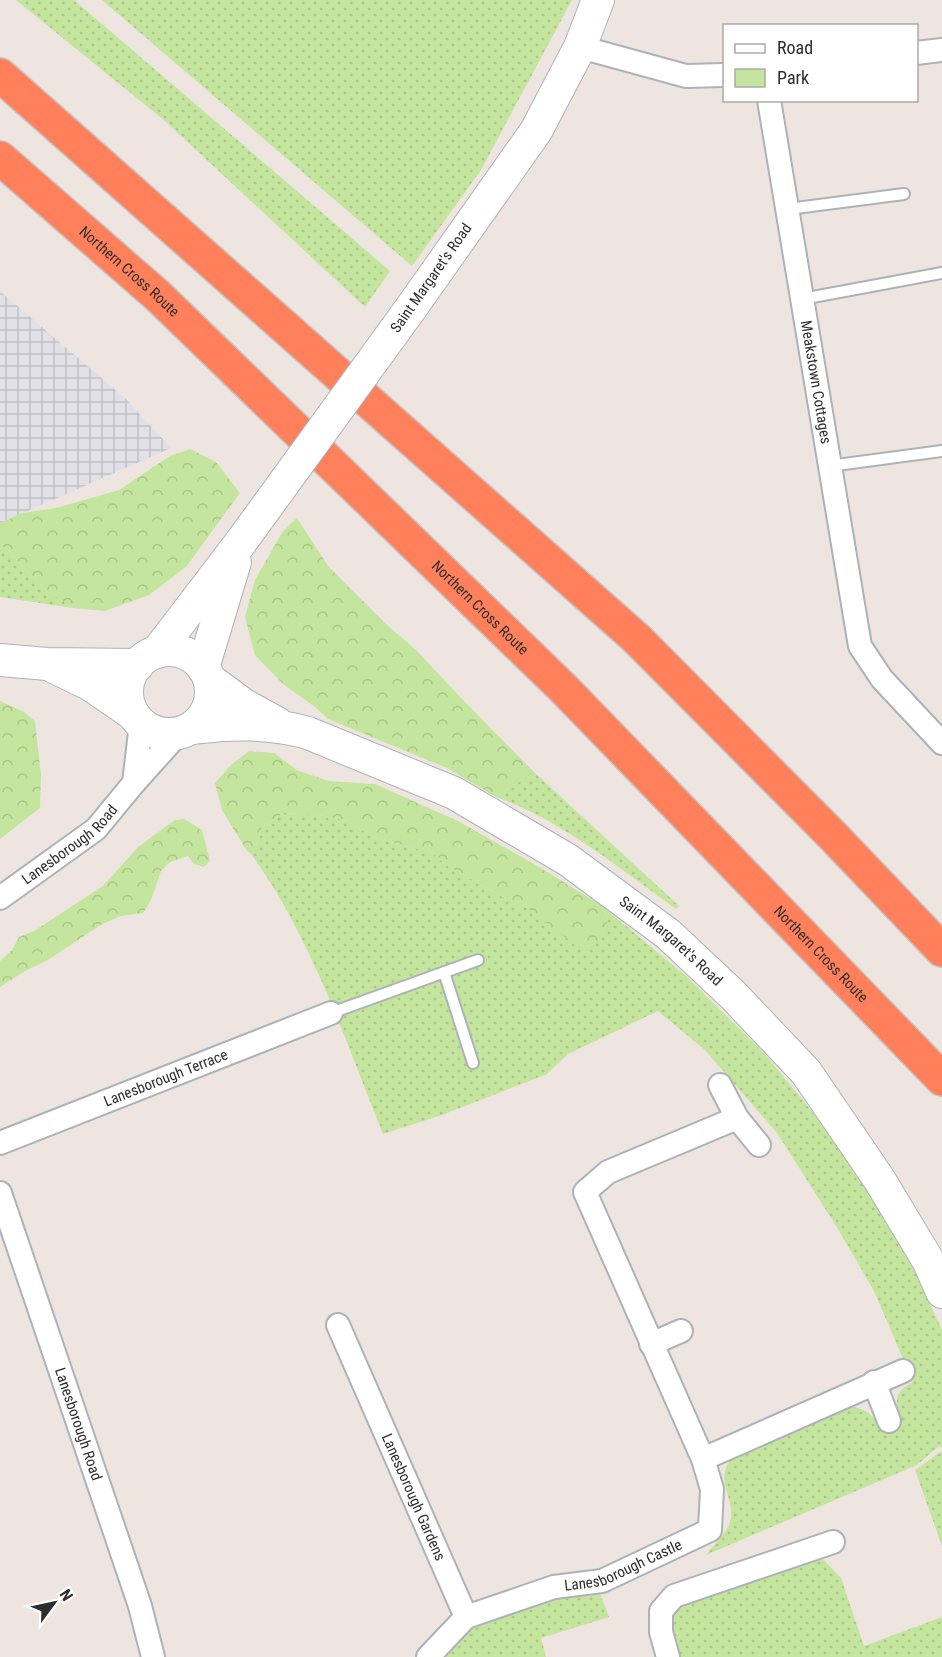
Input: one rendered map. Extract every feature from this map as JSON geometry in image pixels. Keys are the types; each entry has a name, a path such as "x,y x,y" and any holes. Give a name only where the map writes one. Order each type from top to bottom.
{"highway":[{"path":"0,75 636,638 832,835 942,950"},
{"name":"Northern Cross Route","path":"0,158 158,296 555,681 942,1079"}],"main road":[{"name":"Saint Margaret's Road","path":"147,658 242,542 536,131 580,47 598,0"},
{"name":"Saint Margaret's Road","path":"242,542 206,673 244,705 283,726"},
{"path":"0,660 47,664 147,658 170,650 182,652 194,659 206,673 211,692 209,705 203,718 186,730 165,735 152,731 91,686 47,664"},
{"path":"137,719 128,702 127,689 131,676 147,658"},
{"name":"Saint Margaret's Road","path":"186,730 233,723 283,726 308,733 454,794 568,860 668,934 733,994 806,1072 879,1179 929,1262 942,1292"}],"street":[{"path":"580,47 686,76 723,75"},
{"path":"918,53 942,50"},
{"name":"Meakstown Cottages","path":"769,102 860,646 882,679 942,743"},
{"path":"134,783 137,719"},
{"name":"Lanesborough Road","path":"0,898 96,829 134,783 186,730"},
{"name":"Lanesborough Terrace","path":"0,1143 331,1013"},
{"path":"720,1085 737,1118 759,1145"},
{"name":"Lanesborough Castle","path":"466,1617 554,1587 602,1581 710,1530 712,1489 703,1459 585,1192 608,1172 737,1118"},
{"name":"Lanesborough Road","path":"0,1193 140,1606 153,1657"},
{"name":"Lanesborough Gardens","path":"338,1325 466,1617"},
{"path":"651,1344 681,1330"},
{"path":"703,1459 903,1371"},
{"path":"874,1382 889,1421"},
{"path":"668,1657 661,1632 661,1611 674,1596 833,1542"},
{"path":"428,1657 466,1617"}],"lane":[{"path":"788,209 904,194"},
{"path":"802,299 942,273"},
{"path":"829,466 942,451"},
{"path":"331,1013 478,960"},
{"path":"444,972 473,1063"}],"shaded area":[{"path":"0,291 126,399 171,448 0,523"}],"green space":[{"path":"16,0 74,0 390,271 365,307 165,121"},
{"path":"102,0 572,0 481,170 412,266"},
{"path":"190,449 216,462 240,493 186,567 149,595 105,611 73,608 44,589 7,549 0,545 0,523 22,513 56,508 119,490 170,456"},
{"path":"297,518 328,566 387,625 416,650 534,772 496,797 447,768 328,719 283,684 255,655 245,617 255,580 283,531"},
{"path":"0,545 7,549 44,589 73,608 0,597"},
{"path":"0,701 24,712 35,721 41,775 40,808 0,839"},
{"path":"249,751 274,753 297,770 328,781 375,784 458,821 602,906 608,920 601,940 580,949 526,907 501,896 446,865 432,852 374,838 348,821 319,815 284,813 262,826 255,849 251,854 222,810 215,783 231,765"},
{"path":"534,772 679,906 676,909 567,832 496,797"},
{"path":"284,813 319,815 348,821 374,838 432,852 446,865 501,896 526,907 553,927 608,920 602,906 685,975 764,1053 818,1119 873,1196 916,1274 942,1330 942,1448 939,1446 917,1465 706,1555 729,1525 731,1508 724,1475 732,1458 848,1407 865,1411 878,1423 898,1414 898,1395 903,1388 913,1382 874,1291 777,1133 705,1050 658,1011 568,1054 547,1074 442,1115 383,1134 309,954 292,919 251,854 255,849 262,826"},
{"path":"184,819 202,830 210,861 204,867 194,864 188,856 170,862 161,871 151,900 143,913 121,916 102,924 48,960 0,987 0,961 12,950 19,937 34,931 103,886 138,847 175,820"},
{"path":"942,1451 942,1546 915,1470"},
{"path":"801,1556 824,1560 841,1578 864,1646 942,1617 942,1657 670,1657 670,1615 682,1596"},
{"path":"596,1583 609,1617 541,1638 546,1657 428,1657 466,1618"}]}
